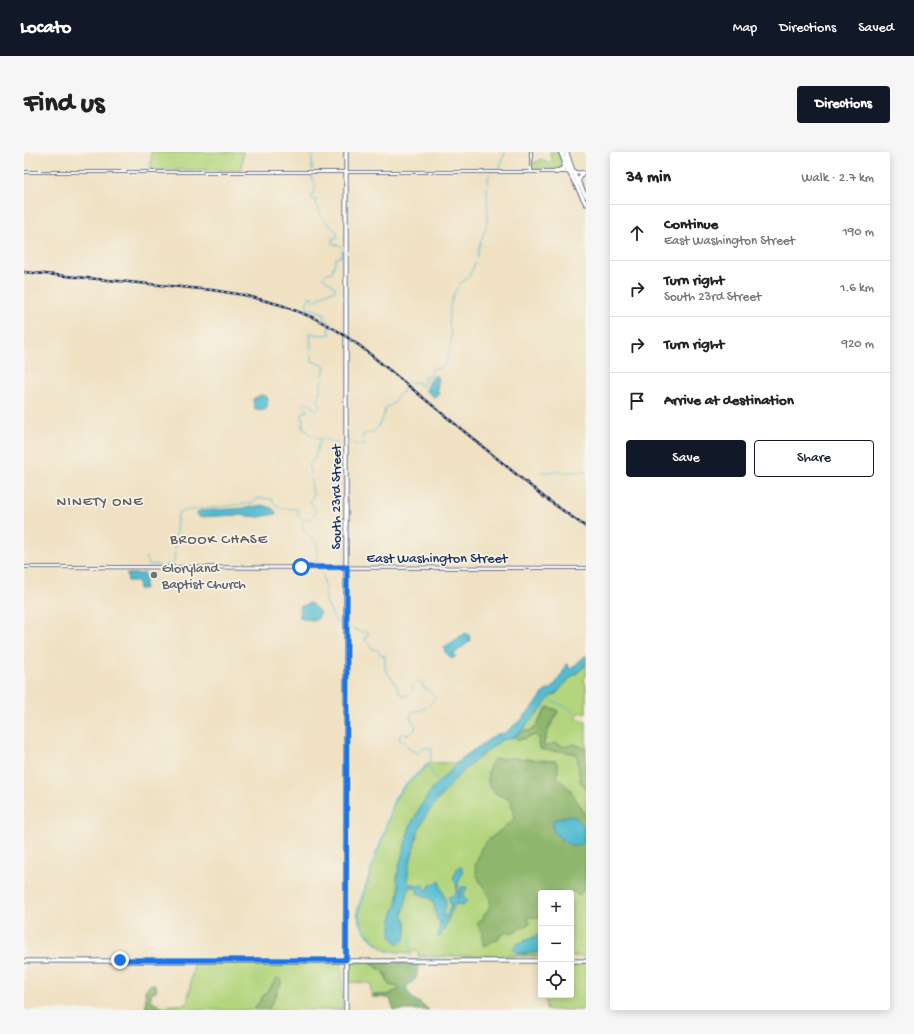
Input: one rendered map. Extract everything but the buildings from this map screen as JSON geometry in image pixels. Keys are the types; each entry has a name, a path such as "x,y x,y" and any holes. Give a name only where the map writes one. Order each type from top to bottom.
{"highway":[{"path":"561,152 564,163 571,172"},
{"path":"566,152 571,172"},
{"path":"556,172 563,169 564,163"}],"main road":[{"name":"South 23rd Street","path":"346,152 346,1010"},
{"path":"571,172 586,196"},
{"path":"571,172 586,204"},
{"path":"578,182 584,173"},
{"path":"581,196 586,199"},
{"path":"24,961 538,961"},
{"path":"574,961 586,961"}],"street":[{"path":"531,152 531,172"},
{"path":"24,172 584,173"},
{"name":"East Washington Street","path":"24,567 586,568"}],"green space":[{"path":"151,152 243,152 242,170 151,170"},
{"path":"549,152 559,152 562,166 560,169 532,169 532,162 537,162 541,159 549,164 553,161"},
{"path":"586,663 586,676 583,680 586,685 586,714 580,711 575,718 586,721 586,749 575,744 564,747 556,743 544,748 545,738 558,711 547,707 534,729 522,731 551,696 555,695 570,678 583,668"},
{"path":"548,707 558,711 550,725 543,746 556,743 564,747 575,744 586,749 586,789 580,781 577,755 568,752 540,749 538,745 539,739 535,735 519,740 514,737 522,731 534,729"},
{"path":"535,735 539,739 538,745 541,749 573,753 577,755 578,763 586,763 586,956 574,956 574,890 538,890 538,956 418,956 418,951 413,951 413,953 386,951 369,937 359,922 357,911 390,815 391,808 399,793 428,763 472,763 500,741 514,737 519,740"},
{"path":"512,758 556,761 558,767 557,777 570,789 586,816 585,888 579,895 574,892 574,890 538,890 538,917 529,917 530,923 512,933 508,931 496,940 483,946 483,936 477,923 483,919 488,910 490,899 477,876 475,866 481,848 486,842 514,819 511,801 494,792 489,784 488,771 494,759"},
{"path":"350,962 371,962 377,968 383,970 389,985 398,987 399,990 392,992 390,995 371,995 371,983 348,982"},
{"path":"371,962 418,963 416,977 406,987 410,996 429,1010 394,1010 391,1001 388,998 372,997 372,995 390,995 392,992 399,990 398,987 389,985 384,973"},
{"path":"194,963 342,963 342,1010 268,1010 278,992 277,978 253,1010 160,1010 161,1006 187,1004"},
{"path":"574,964 586,964 586,1010 546,1010 546,1001 543,998 574,998"},
{"path":"277,978 281,980 281,984 268,1010 253,1010"},
{"path":"151,984 155,984 157,988 156,992 151,994 151,1000 161,1006 160,1010 146,1010 145,990"}],"water":[{"path":"436,375 438,381 437,391 439,394 434,397 425,390 429,381"},
{"path":"261,395 266,396 268,399 267,407 265,410 255,410 253,399"},
{"path":"263,505 273,509 276,514 259,517 236,515 199,517 197,515 197,513 201,511 246,508"},
{"path":"127,574 145,574 145,589 139,589 138,582 136,581 128,581"},
{"path":"310,603 319,611 319,617 316,620 303,619 300,617 300,607"},
{"path":"466,633 469,635 470,641 454,654 456,656 452,659 445,652 444,647"},
{"path":"586,655 586,663 583,668 570,678 555,695 551,696 522,731 514,737 500,741 476,760 459,775 426,815 419,829 409,866 407,882 418,886 424,885 427,891 432,883 435,884 440,881 446,900 444,914 447,916 451,904 448,897 456,892 455,881 453,878 460,866 462,868 462,873 458,884 458,898 461,887 467,887 463,896 467,900 463,905 456,904 454,906 440,937 438,937 440,921 437,920 433,903 428,898 418,894 416,888 408,888 403,914 406,922 406,935 403,941 398,944 391,937 392,916 397,903 399,890 397,878 410,826 420,807 433,788 461,759 497,734 505,733 522,719 536,704 544,692 552,689 563,672 566,664 568,664 570,670"},
{"path":"569,815 575,817 584,826 583,844 577,846 573,845 563,841 555,833 553,828 554,819"},
{"path":"538,935 538,952 523,954 517,953 513,949 515,945"}],"waterway":[{"path":"312,152 312,170"},
{"path":"489,171 499,169 505,152"},
{"path":"477,257 487,222 487,186 489,175"},
{"path":"311,176 316,187 311,199 312,201 316,199 321,215 337,232 337,238 332,238 333,244 340,245 343,248 341,257 336,258 332,272 327,273 323,277 335,287 335,291 325,294 313,302 313,297 310,296 306,304 308,307 307,310 313,309 325,314 324,320 331,324 328,329 331,334 319,335 310,333 312,361 325,366 318,400 320,406 318,410 315,410 306,402 302,404 307,408 307,412 302,412 303,427 311,436 314,435 318,439 321,439"},
{"path":"460,284 470,275 475,263"},
{"path":"408,383 420,382 418,385 423,386 424,381 426,380 423,376 431,376 432,369 441,369 443,367 450,348 451,333 449,318 452,298 458,287"},
{"path":"348,442 351,441 354,444 365,446 362,440 364,434 370,433 379,426 385,408 394,403 397,396 402,393 405,386"},
{"path":"319,566 315,563 317,544 305,532 302,525 302,521 311,519 316,512 315,508 310,502 313,495 309,466 315,457 322,438 333,443 344,442"},
{"path":"541,472 586,472"},
{"path":"175,549 177,517 179,512 183,511 252,503 259,498 271,499 273,500 273,503 282,508 297,509 297,514 302,520"},
{"path":"165,565 174,563 175,553"},
{"path":"145,557 149,565"},
{"path":"149,565 159,565"},
{"path":"144,574 144,570 147,568"},
{"path":"319,569 323,573 328,606 335,620 344,626"},
{"path":"347,627 368,632 368,636 365,637 365,640 370,644 372,649 377,649 380,654 385,656 385,669 394,681 400,693 405,696 410,694 413,691 412,687 417,682 420,682 423,683 423,688 426,688 435,697 426,707 413,711 410,718 416,726 415,730 407,735 403,733 400,734 399,739 407,744 409,749 417,753 419,753 423,747 432,749 431,759 428,765 438,784"},
{"path":"549,698 575,713"},
{"path":"380,845 395,798 406,784 428,765"},
{"path":"371,870 378,849"},
{"path":"370,876 360,905 359,913 363,928 378,944"},
{"path":"410,935 413,937 410,942 410,954"},
{"path":"378,944 386,950 410,954 411,958"},
{"path":"418,958 440,958"},
{"path":"411,963 416,974 412,980 404,986 404,994 421,1010"}],"railway":[{"path":"24,272 212,290 244,295 281,305 314,318 338,331 360,346 544,497 586,527"}],"place":[{"name":"Gloryland Baptist Church","path":"154,575"}],"district":[{"name":"NINETY ONE","path":"100,500"},
{"name":"BROOK CHASE","path":"219,538"}],"route":[{"path":"120,960 346,960 347,567 301,567"}]}
